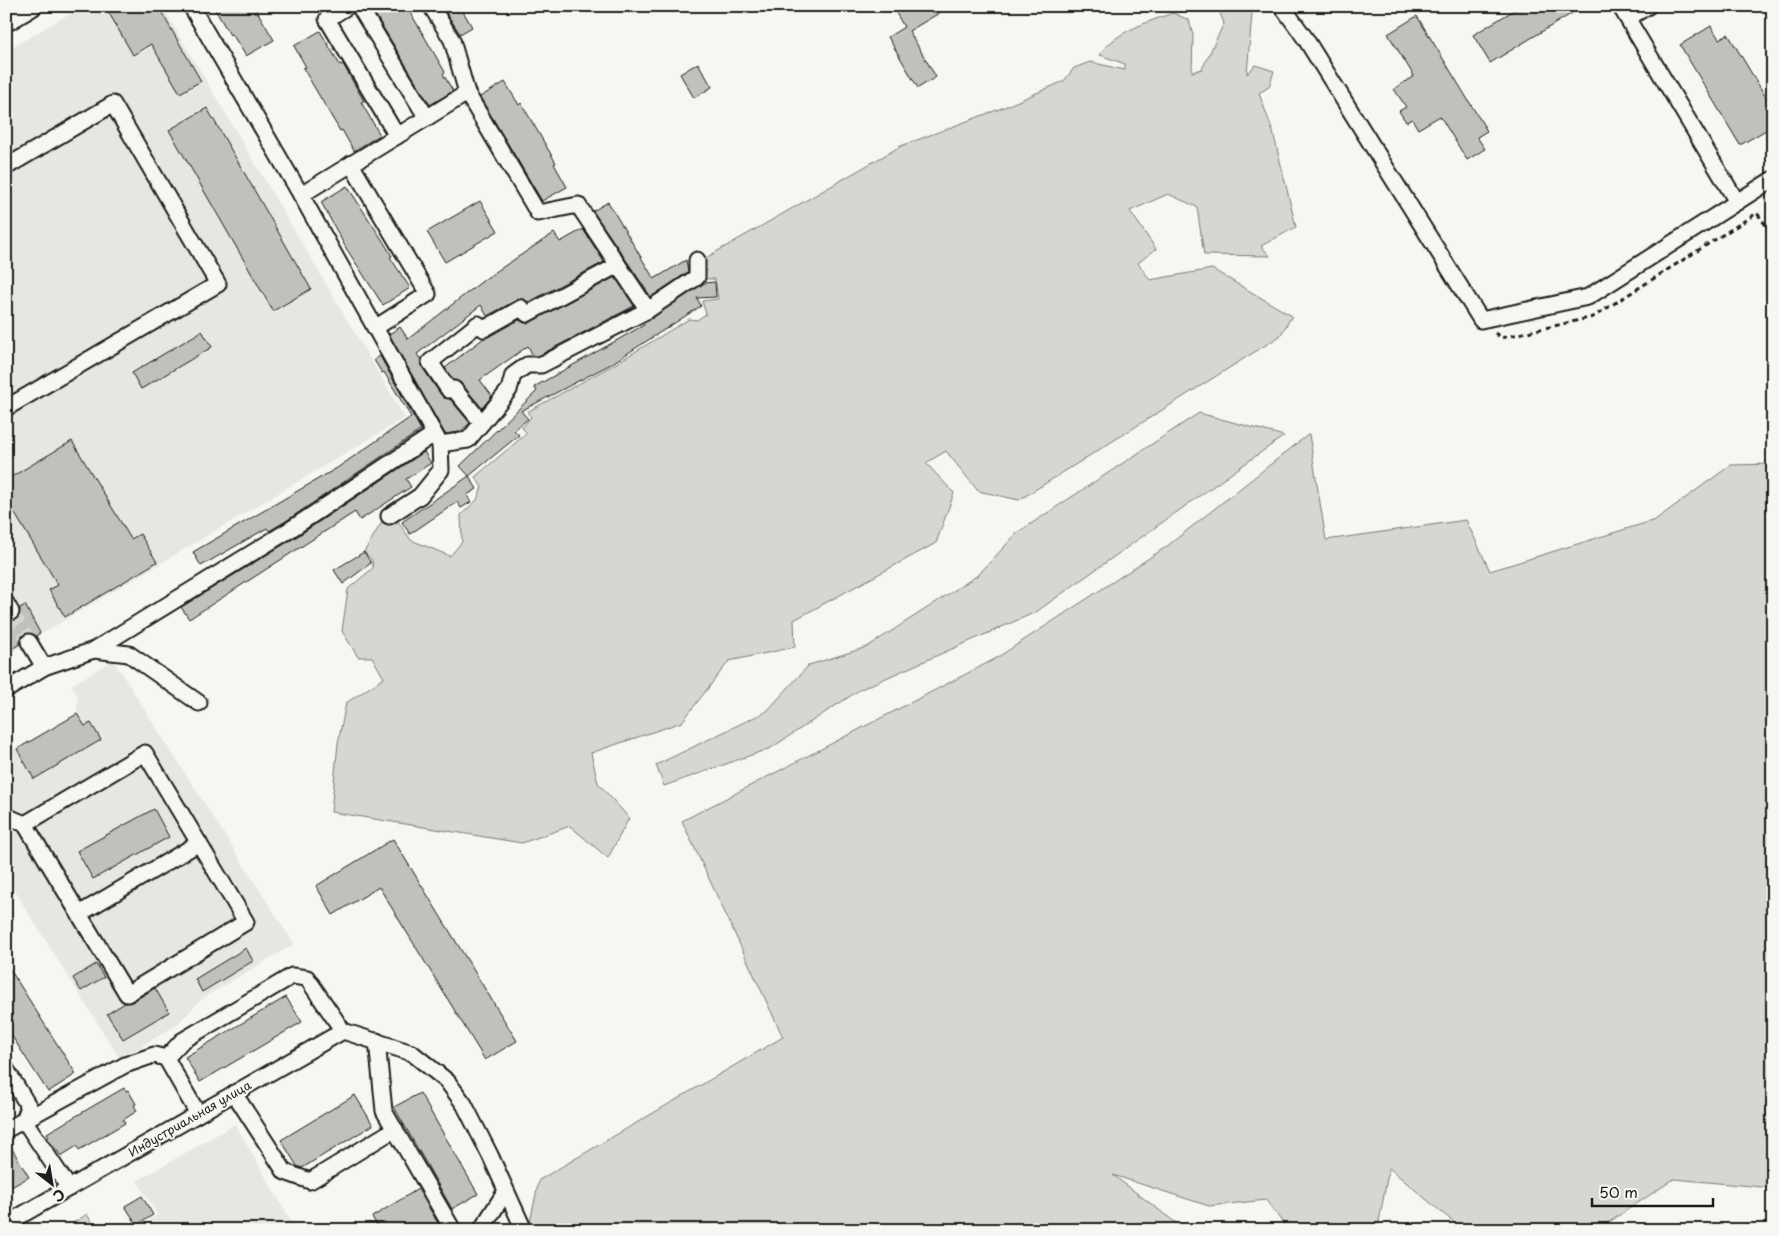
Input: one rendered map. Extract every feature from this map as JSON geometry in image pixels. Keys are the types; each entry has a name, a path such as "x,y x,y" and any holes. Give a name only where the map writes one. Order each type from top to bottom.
{"street":[{"path":"191,6 301,195 437,439 441,470 420,496 389,516"},
{"path":"348,6 327,19 398,136"},
{"path":"359,6 427,118"},
{"path":"431,6 452,40 467,93 538,213 578,206 648,310"},
{"path":"1282,6 1305,38 1481,320 1588,297 1773,179"},
{"path":"1648,6 1624,12 1737,202"},
{"path":"301,195 467,93"},
{"path":"6,167 113,104 218,284 6,408"},
{"path":"351,164 428,294 375,328"},
{"path":"6,690 44,667 94,650 437,439 468,440 509,390 513,375 527,365 541,365 648,310 697,277 697,260"},
{"path":"482,423 454,389 449,390 430,362 478,324 484,329 521,308 527,314 618,265"},
{"path":"30,642 44,667"},
{"path":"94,650 129,654 199,703"},
{"path":"6,816 25,824 126,994 246,922 145,753 25,824"},
{"path":"78,914 199,843"},
{"path":"166,1058 182,1041 292,976 307,978 343,1031 412,1053 448,1081 464,1104 524,1230"},
{"name":"Индустриальная улица","path":"13,1225 69,1188 343,1031"},
{"path":"377,1041 384,1111 454,1230"},
{"path":"6,1130 126,1065 154,1055 166,1058 198,1114"},
{"path":"6,1069 29,1108 24,1120"},
{"path":"234,1093 285,1172 310,1181 395,1129"},
{"path":"24,1120 69,1188"},
{"path":"481,1230 506,1191"}],"shaded area":[{"path":"83,6 162,6 405,418 6,655 6,51"},
{"path":"1217,6 1247,6 1252,13 1247,74 1255,65 1274,71 1269,87 1259,93 1273,132 1296,227 1261,246 1270,256 1204,255 1197,207 1168,194 1130,211 1156,249 1138,263 1150,280 1212,269 1292,316 1280,336 1019,500 978,491 946,451 926,463 954,493 936,543 794,620 795,647 729,661 682,722 591,753 598,783 629,818 608,858 570,826 522,843 331,812 338,743 346,703 384,678 372,657 358,657 342,631 348,589 373,568 372,560 364,552 382,522 397,520 411,540 450,556 462,542 461,515 477,500 482,487 475,477 527,433 522,428 531,417 527,412 615,364 689,319 697,320 706,314 702,301 718,299 715,279 702,279 702,260 901,146 1002,108 1064,81 1074,68 1090,62 1125,70 1125,64 1100,55 1113,40 1122,34 1154,20 1173,13 1189,20 1193,35 1192,72 1202,69 1224,23"},
{"path":"1199,413 1284,436 1036,612 861,689 771,748 664,786 656,765 767,711 809,665 867,647 978,575 1017,533"},
{"path":"1309,434 1326,540 1466,520 1490,571 1655,520 1731,465 1773,464 1773,1188 1674,1179 1597,1230 1474,1230 1458,1226 1389,1168 1378,1227 1361,1230 1288,1230 1266,1200 1209,1206 1113,1175 1180,1226 1178,1230 531,1230 529,1227 539,1180 783,1037 682,821 995,659 1166,547"},
{"path":"113,660 294,944 203,998 175,1026 120,1059 6,877 6,743 17,749 77,714 78,696 72,685"},
{"path":"235,1124 296,1230 132,1230 158,1215 137,1181"},
{"path":"87,1214 96,1230 75,1230 72,1224"}],"building":[{"path":"105,6 158,6 201,81 180,93 151,44 133,55"},
{"path":"213,6 254,6 274,40 246,56 232,34 230,35"},
{"path":"370,6 404,6 408,13 410,12 445,72 443,74 453,91 430,105"},
{"path":"442,6 460,6 472,27 460,34"},
{"path":"892,6 951,6 909,31 936,77 918,88 888,37 904,27"},
{"path":"1521,6 1584,6 1490,63 1473,35"},
{"path":"1417,16 1487,131 1477,137 1485,149 1467,160 1440,116 1418,129 1412,119 1406,122 1399,111 1406,107 1394,89 1414,76 1388,34"},
{"path":"1711,26 1719,39 1728,34 1773,109 1773,126 1740,145 1680,45"},
{"path":"320,31 340,65 343,64 364,101 361,102 380,135 354,151 303,68 306,67 294,46"},
{"path":"698,63 712,87 694,98 680,74"},
{"path":"505,82 519,105 521,103 534,125 556,163 554,164 567,187 542,201 480,97"},
{"path":"207,108 311,289 273,311 169,130"},
{"path":"347,186 383,241 392,256 390,257 410,288 383,305 346,248 321,202"},
{"path":"480,201 498,231 445,262 427,232"},
{"path":"608,202 654,279 686,260 688,272 651,297 593,211"},
{"path":"583,229 604,262 529,302 523,299 517,300 487,316 481,305 417,354 421,360 422,367 441,395 450,399 470,423 460,432 445,434 389,334 400,327 408,339 485,279 554,233 560,242"},
{"path":"615,277 634,306 538,356 533,356 528,346 480,380 492,396 482,408 461,383 453,380 445,368 484,338 519,320 525,323 531,322"},
{"path":"715,282 716,297 697,298 701,306 611,364 521,411 528,419 514,430 519,435 469,476 460,466 537,391 534,387 644,325 643,323 704,283"},
{"path":"202,331 212,347 141,389 132,373"},
{"path":"380,356 421,430 286,521 269,531 267,528 201,566 193,552 337,468 411,417 384,372 382,373 374,360"},
{"path":"72,441 131,539 140,534 157,562 65,617 49,590 58,585 6,499 6,480"},
{"path":"424,452 431,463 406,479 411,487 360,520 355,512 189,619 181,607 296,537"},
{"path":"469,476 477,489 467,495 471,502 461,508 457,502 410,534 402,522"},
{"path":"364,552 371,563 343,584 334,570"},
{"path":"25,605 40,633 36,636 29,633 25,634 21,638 20,644 6,652 6,620 16,620 19,616 20,608"},
{"path":"77,714 85,726 91,723 101,740 34,779 17,749"},
{"path":"154,809 169,837 93,879 77,851"},
{"path":"393,839 517,1041 485,1060 379,887 333,915 316,886"},
{"path":"246,948 253,961 202,992 195,979"},
{"path":"6,963 76,1074 48,1092 6,1027"},
{"path":"96,964 104,977 81,991 73,978"},
{"path":"155,988 169,1012 123,1039 107,1014"},
{"path":"286,997 302,1022 200,1082 185,1057"},
{"path":"124,1088 126,1091 128,1090 136,1104 134,1105 137,1111 123,1120 125,1123 79,1150 77,1146 61,1156 47,1138 49,1137 47,1133"},
{"path":"420,1093 478,1194 452,1209 394,1107"},
{"path":"355,1095 373,1125 302,1168 297,1166 281,1140"},
{"path":"6,1139 29,1177 6,1190"},
{"path":"418,1189 442,1230 380,1230 372,1217"},
{"path":"142,1196 153,1215 137,1225 125,1206"}],"tunnel":[{"path":"11,612 29,642"}]}
